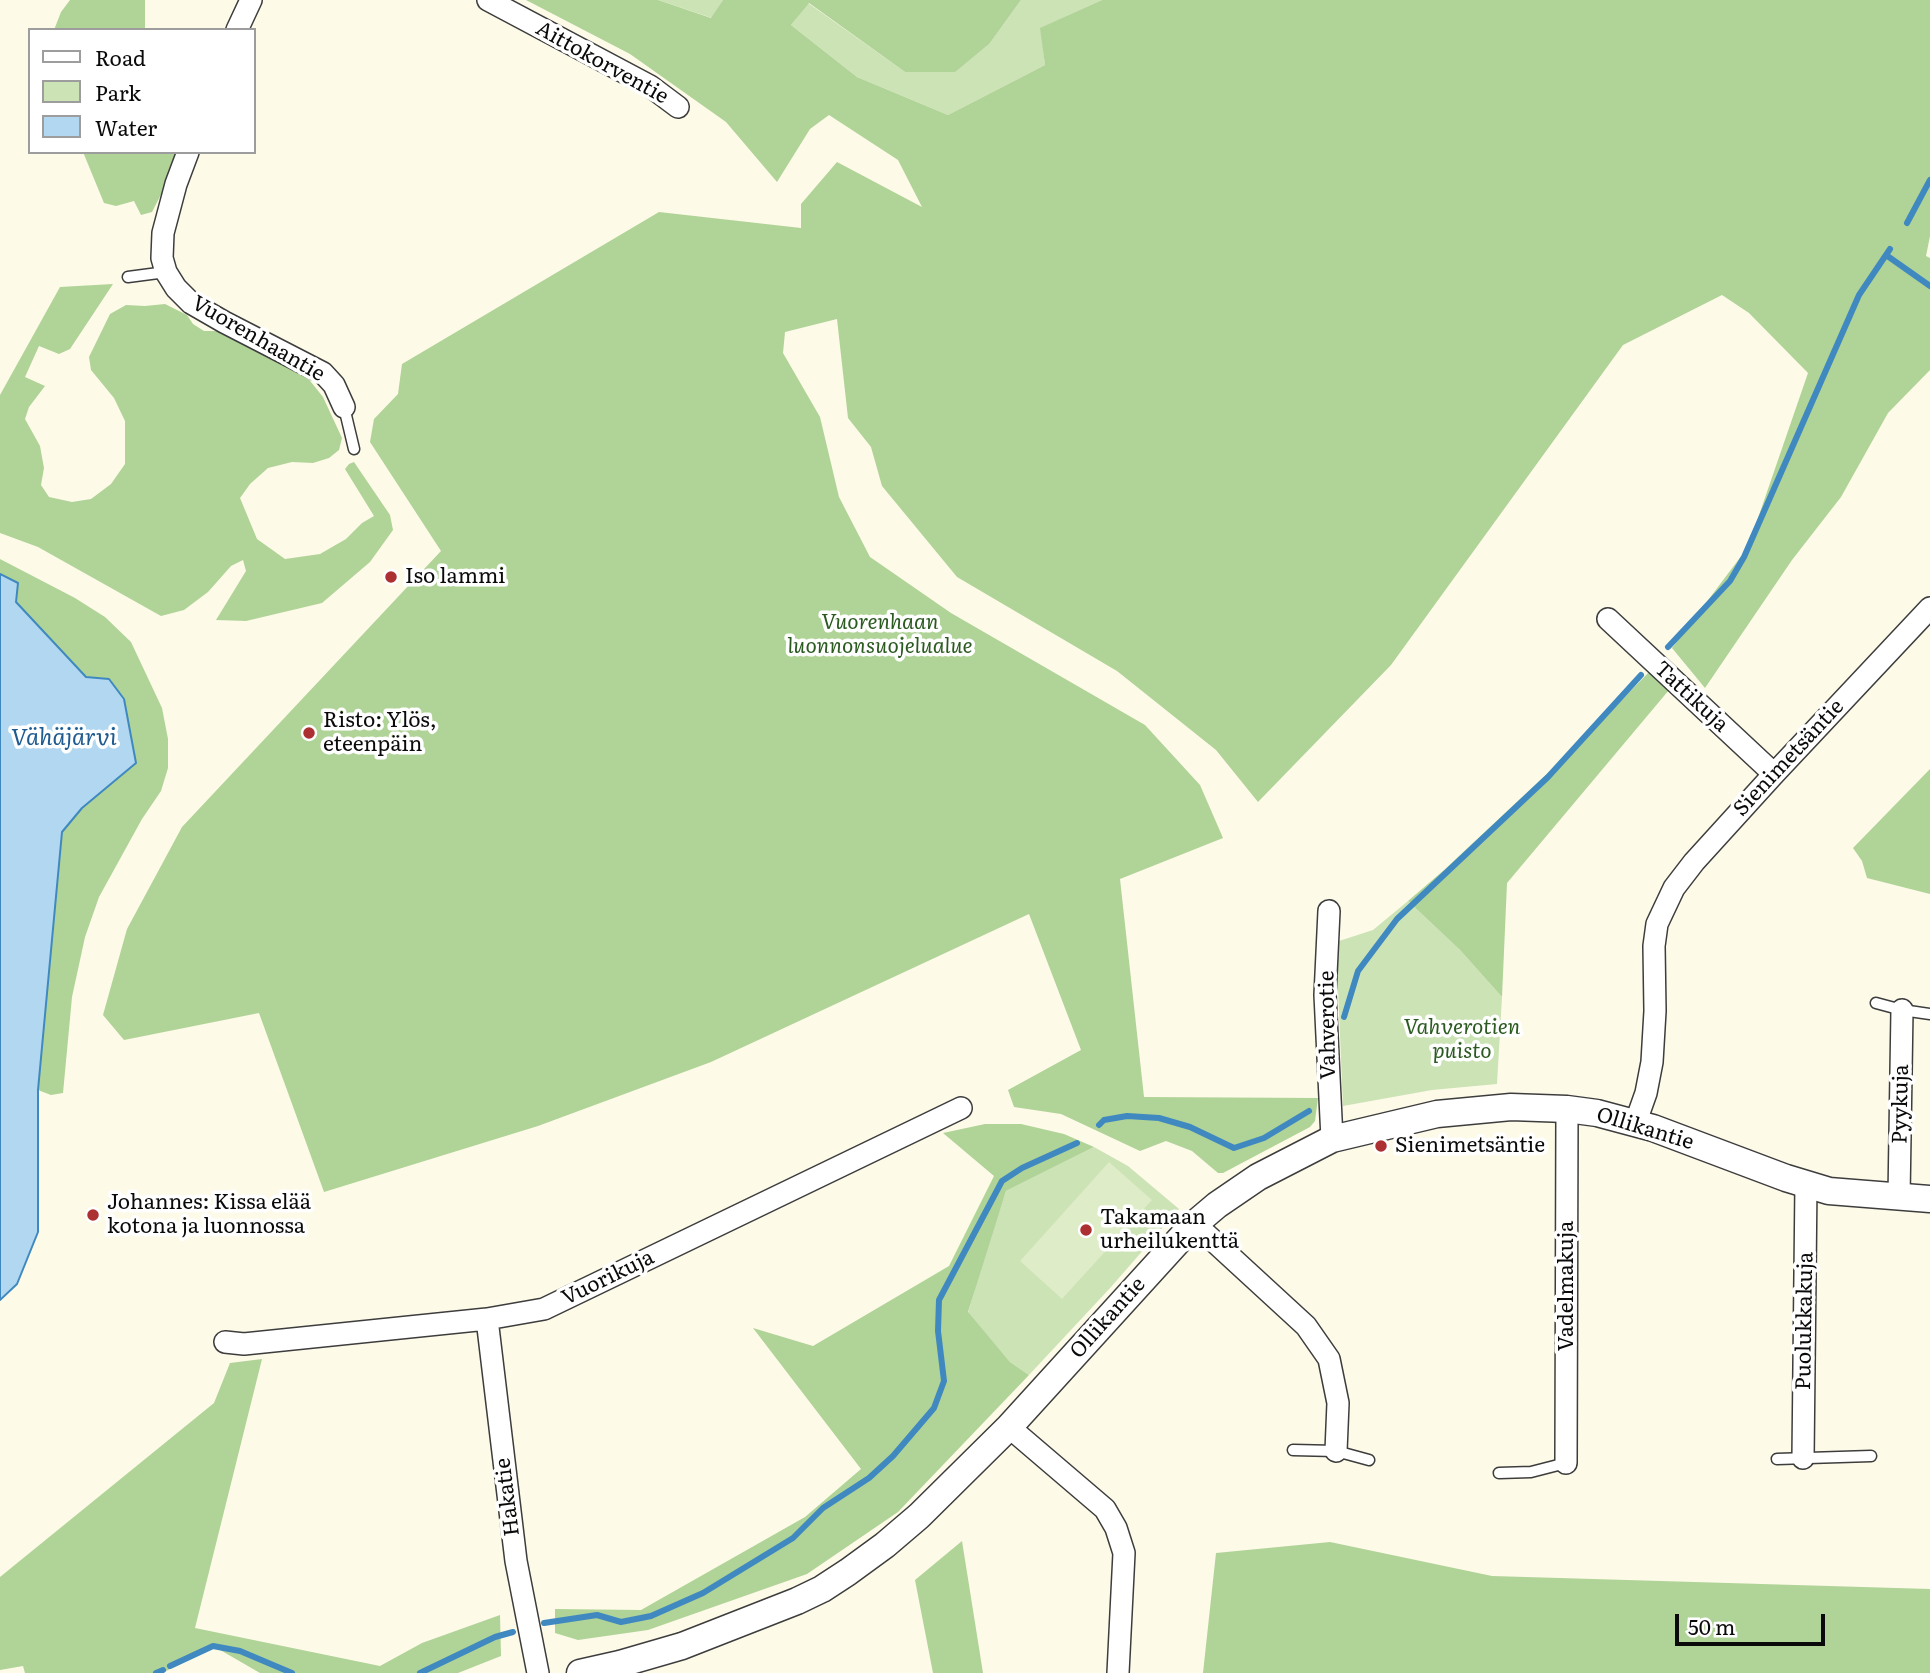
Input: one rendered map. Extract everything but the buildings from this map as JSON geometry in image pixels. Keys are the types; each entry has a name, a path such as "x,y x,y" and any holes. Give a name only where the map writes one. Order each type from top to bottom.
{"street":[{"path":"238,28 251,0"},
{"name":"Aittokorventie","path":"488,0 650,86 678,107"},
{"path":"166,272 162,258 163,233 187,154"},
{"name":"Vuorenhaantie","path":"166,272 176,288 191,303 224,323 323,373 334,385 344,407"},
{"name":"Sienimetsäntie","path":"1635,1124 1646,1093 1652,1062 1655,1011 1654,946 1657,924 1674,888 1694,862 1774,774 1930,608"},
{"name":"Tattikuja","path":"1608,619 1774,774"},
{"name":"Vahverotie","path":"1329,911 1325,995 1332,1139"},
{"name":"Pyykuja","path":"1899,1197 1902,1010"},
{"name":"Ollikantie","path":"580,1673 682,1646 769,1613 822,1589 886,1545 1009,1427 1191,1227 1258,1177 1332,1139 1437,1114 1511,1107 1567,1109 1597,1113 1653,1128 1786,1178 1829,1191 1930,1199"},
{"name":"Vuorikuja","path":"225,1342 244,1344 487,1320 544,1309 961,1108"},
{"name":"Vadelmakuja","path":"1566,1463 1567,1109"},
{"name":"Puolukkakuja","path":"1803,1458 1806,1183"},
{"path":"1191,1227 1207,1235 1306,1326 1329,1359 1338,1403 1336,1451"},
{"name":"Hakatie","path":"487,1320 516,1562 538,1673"},
{"path":"1009,1427 1105,1509 1116,1528 1124,1553 1118,1673"}],"lane":[{"path":"128,277 166,272"},
{"name":"Vuorenhaantie","path":"344,407 354,449"},
{"path":"1876,1003 1930,1014"},
{"path":"1293,1450 1336,1451 1369,1460"},
{"path":"1777,1459 1871,1456"},
{"path":"1499,1473 1531,1472 1566,1463"}],"green space":[{"path":"70,0 145,0 145,28 55,28 61,12"},
{"name":"Vuorenhaan luonnonsuojelualue","path":"526,0 658,0 711,18 723,0 1021,0 990,43 955,72 905,72 809,3 791,25 857,77 948,115 1045,65 1040,28 1102,0 1930,0 1930,236 1926,256 1930,258 1930,370 1888,413 1841,497 1792,560 1705,688 1672,648 1748,547 1808,373 1749,313 1722,295 1623,345 1391,665 1258,802 1216,750 1117,671 957,577 882,486 871,447 848,418 837,319 785,332 783,353 820,417 839,497 870,557 951,613 1145,725 1200,785 1223,838 1120,879 1144,1097 1318,1098 1315,1121 1310,1127 1223,1173 1218,1173 1192,1151 1166,1141 1140,1151 1061,1114 1014,1107 1008,1090 1081,1050 1029,914 711,1062 538,1126 324,1192 259,1013 124,1040 103,1015 127,929 182,827 441,551 370,442 374,419 398,394 402,364 659,212 801,228 801,204 837,162 922,207 898,160 829,115 810,129 777,182 726,122 630,54"},
{"path":"658,0 723,0 712,18"},
{"path":"1021,0 1102,0 1041,28 1045,65 948,115 857,77 791,25 808,3 905,72 990,43"},
{"path":"84,154 177,154 168,181 152,212 141,215 134,201 116,206 104,203"},
{"path":"113,284 70,349 59,354 39,346 25,377 45,386 29,407 25,419 40,446 44,468 41,485 49,497 72,502 91,499 111,484 125,464 125,421 114,398 91,370 89,357 110,314 126,305 165,304 187,315 193,324 204,331 217,331 234,337 307,377 323,397 342,438 339,450 329,458 313,463 292,462 268,468 250,484 240,498 257,539 285,559 320,554 346,539 362,523 374,516 345,469 354,462 390,515 393,530 370,562 322,603 246,621 216,620 246,571 243,560 231,566 208,592 184,610 161,616 38,547 0,533 0,395 60,287"},
{"path":"0,559 75,598 105,617 131,642 162,708 168,739 168,768 161,791 142,819 99,897 85,937 72,997 63,1093 51,1095 38,1090 62,832 82,808 136,763 124,698 109,679 86,677 16,602 18,583 0,574"},
{"path":"1650,671 1669,690 1507,883 1502,997 1460,950 1408,901 1580,743"},
{"path":"1930,769 1930,894 1867,878 1862,861 1853,848"},
{"name":"Vahverotien puisto","path":"1408,901 1460,950 1502,997 1497,1084 1432,1090 1343,1106 1336,942 1373,930"},
{"path":"985,1124 1021,1124 1064,1134 1094,1147 1006,1191 968,1312 1010,1362 1029,1375 898,1512 807,1574 648,1630 578,1640 555,1633 555,1609 641,1610 805,1517 861,1469 753,1328 813,1346 949,1266 994,1176 943,1133"},
{"path":"1094,1147 1128,1166 1179,1209 1029,1375 1010,1362 968,1313 1006,1191"},
{"name":"Takamaan urheilukenttä","path":"1109,1162 1152,1200 1062,1299 1020,1261"},
{"path":"262,1359 195,1628 380,1666 422,1643 500,1615 501,1656 458,1673 260,1673 215,1647 162,1673 25,1673 23,1666 0,1670 0,1577 214,1403 230,1363"},
{"path":"962,1541 983,1673 933,1673 915,1580"},
{"path":"1330,1542 1492,1576 1930,1589 1930,1673 1203,1673 1216,1553"}],"water":[{"name":"Vähäjärvi","path":"0,574 18,583 16,602 86,677 109,679 124,699 136,763 82,808 62,832 38,1090 38,1232 17,1284 0,1300"}],"waterway":[{"path":"1907,223 1930,180"},
{"path":"1668,647 1730,581 1744,557 1859,295 1890,249"},
{"path":"1886,255 1930,286"},
{"path":"1344,1017 1358,971 1397,919 1548,777 1641,675"},
{"path":"1099,1125 1104,1120 1127,1116 1159,1118 1190,1127 1234,1148 1264,1138 1309,1111"},
{"path":"544,1623 597,1615 621,1622 651,1616 703,1593 793,1538 823,1508 869,1478 893,1456 934,1408 944,1381 938,1331 939,1300 1002,1181 1022,1168 1077,1143"},
{"path":"420,1673 495,1637 513,1632"},
{"path":"170,1666 213,1646 240,1651 292,1673"},
{"path":"156,1673 163,1670"}],"place":[{"name":"Iso lammi","path":"391,577"},
{"name":"Risto: Ylös, eteenpäin","path":"309,733"},
{"name":"Sienimetsäntie","path":"1381,1146"},
{"name":"Johannes: Kissa elää kotona ja luonnossa","path":"93,1215"},
{"name":"Takamaan urheilukenttä","path":"1086,1230"}]}
